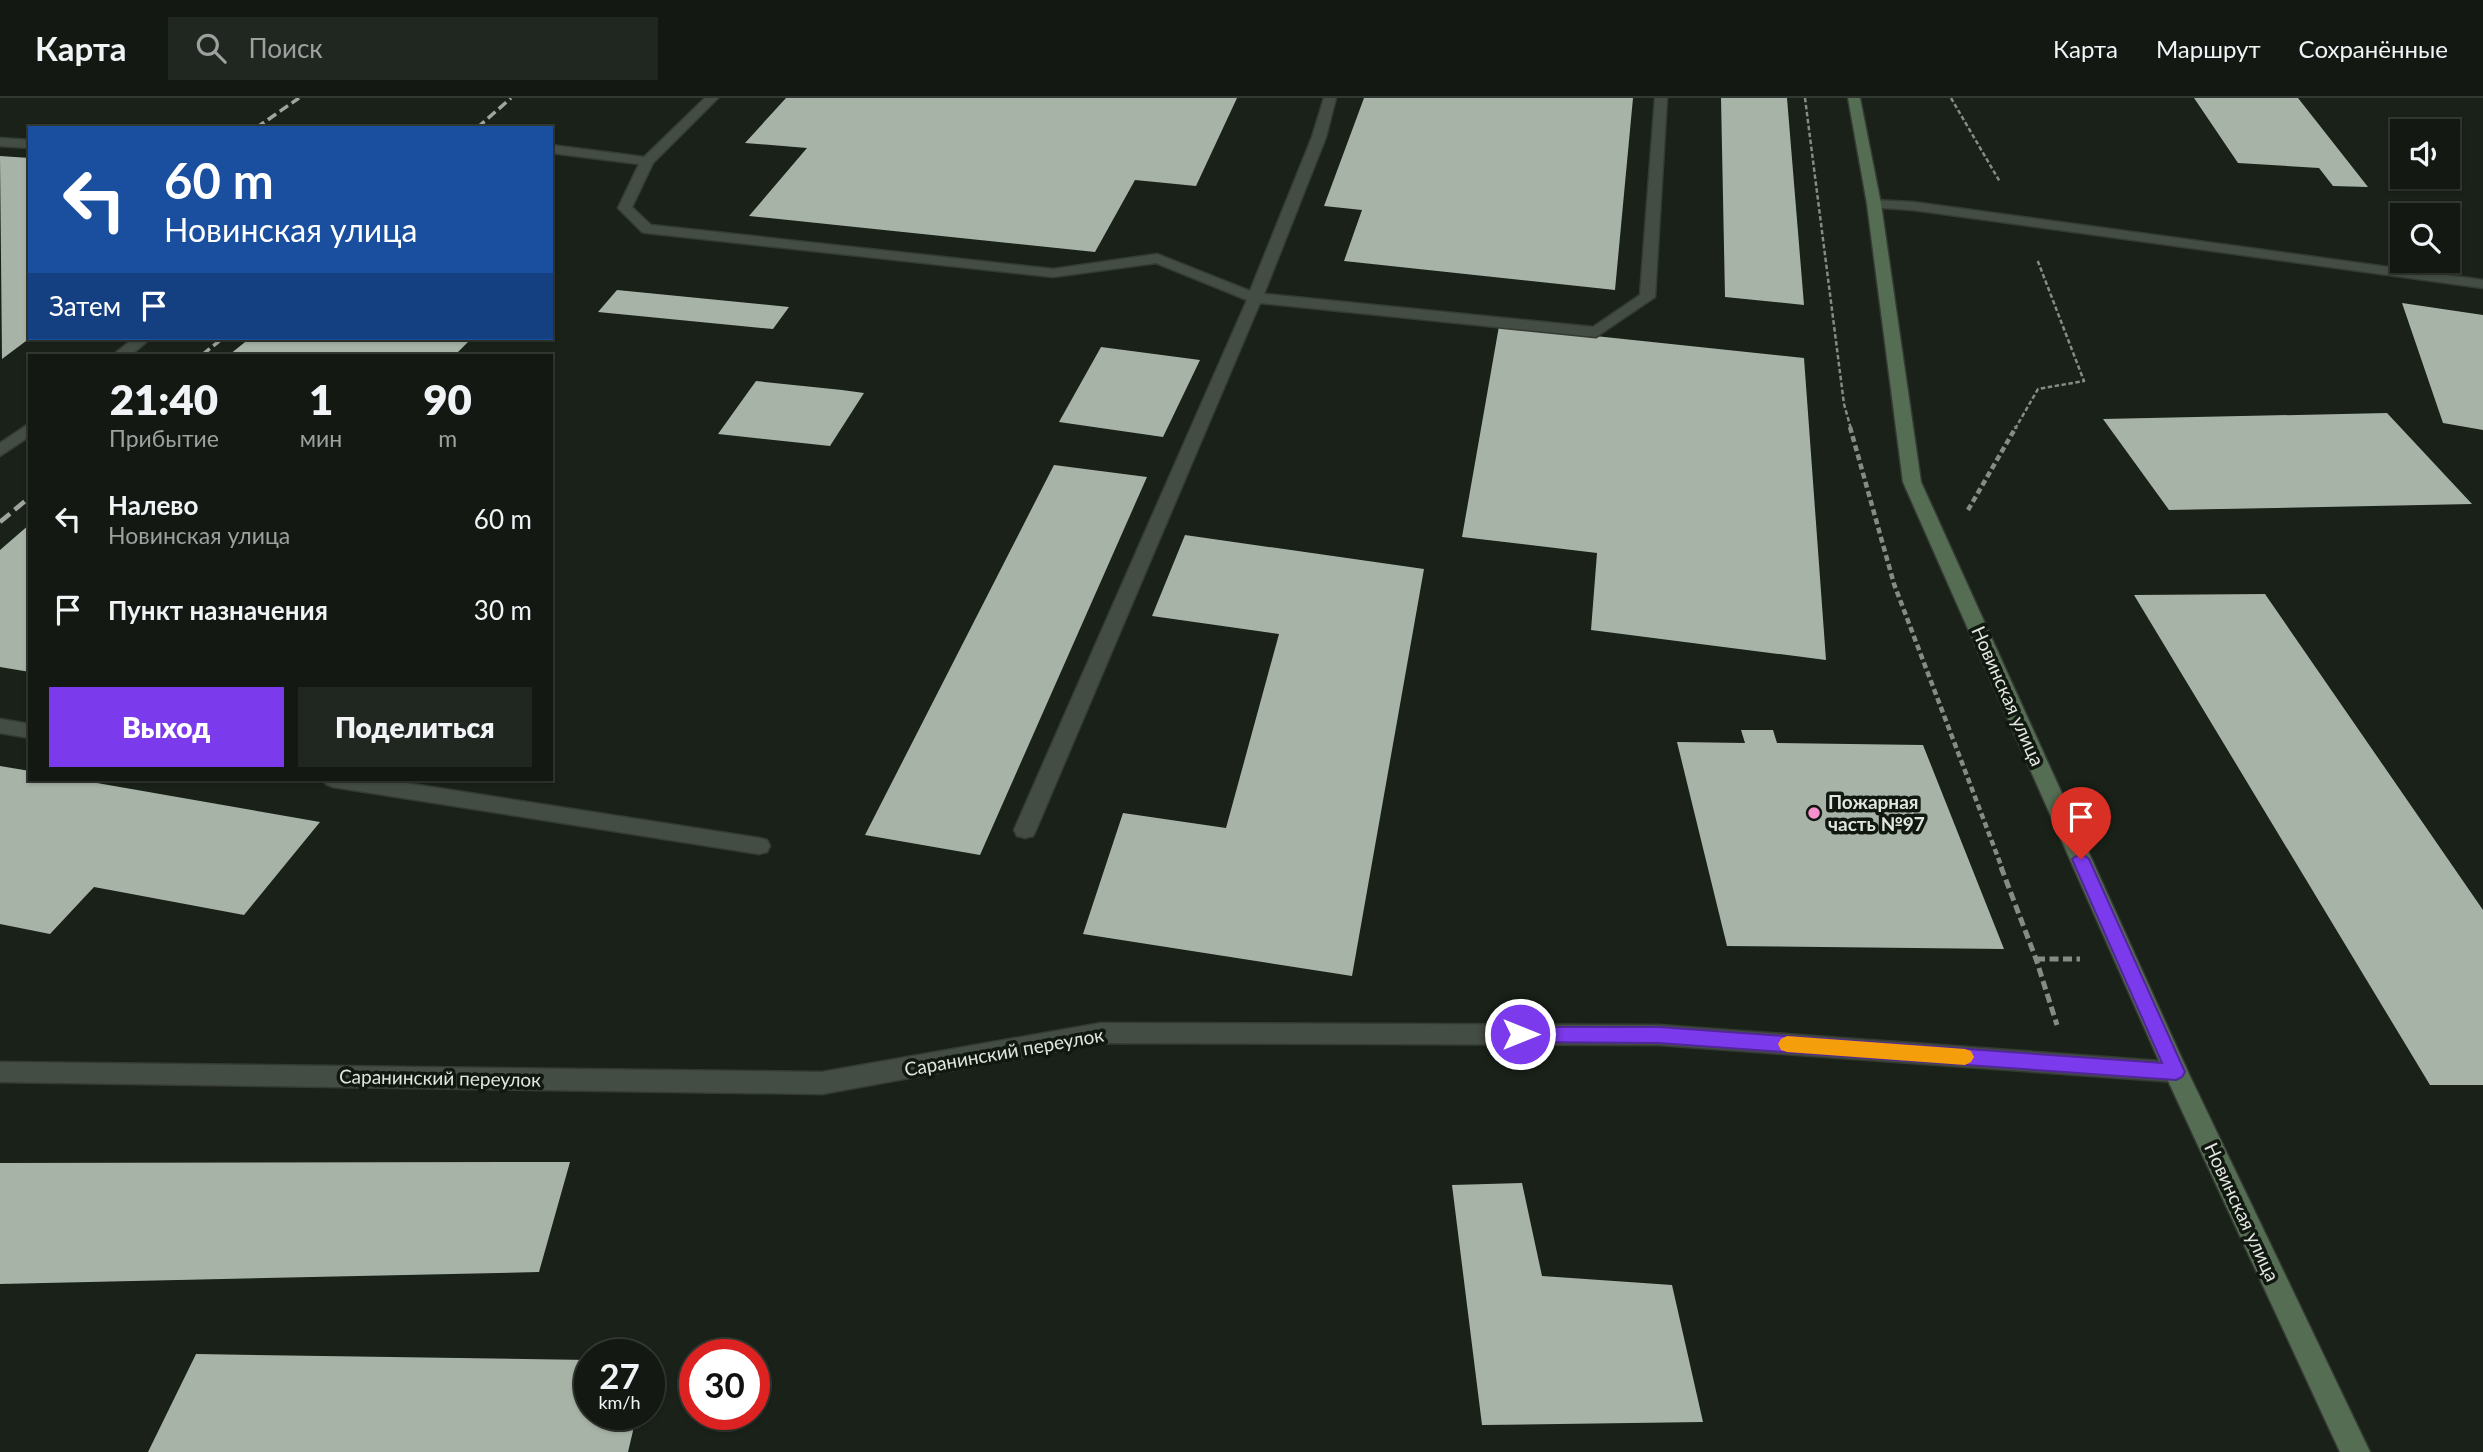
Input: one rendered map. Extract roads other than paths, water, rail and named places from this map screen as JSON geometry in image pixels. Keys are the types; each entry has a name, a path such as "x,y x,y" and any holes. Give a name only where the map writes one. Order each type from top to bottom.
{"main road":[{"name":"Новинская улица","path":"1854,98 1874,204 1912,482 2176,1072 2356,1452"}],"street":[{"path":"712,98 647,161 625,208 647,229 1052,273 1157,258 1255,298 1596,332 1647,297 1661,98"},
{"path":"1025,830 1255,298 1319,137 1330,98"},
{"path":"0,142 28,144"},
{"path":"553,149 647,161"},
{"path":"1874,204 1913,206 2483,284"},
{"path":"122,354 140,340"},
{"path":"0,451 28,430"},
{"path":"0,726 28,731"},
{"path":"346,781 759,846"},
{"name":"Саранинский переулок","path":"0,1072 822,1083 1101,1033 1659,1035 2176,1072"}],"railway":[{"path":"259,126 299,98"},
{"path":"479,126 511,98"},
{"path":"203,354 221,340"},
{"path":"0,522 28,499"}],"place":[{"name":"Пожарная часть №97","path":"1814,813"}]}
